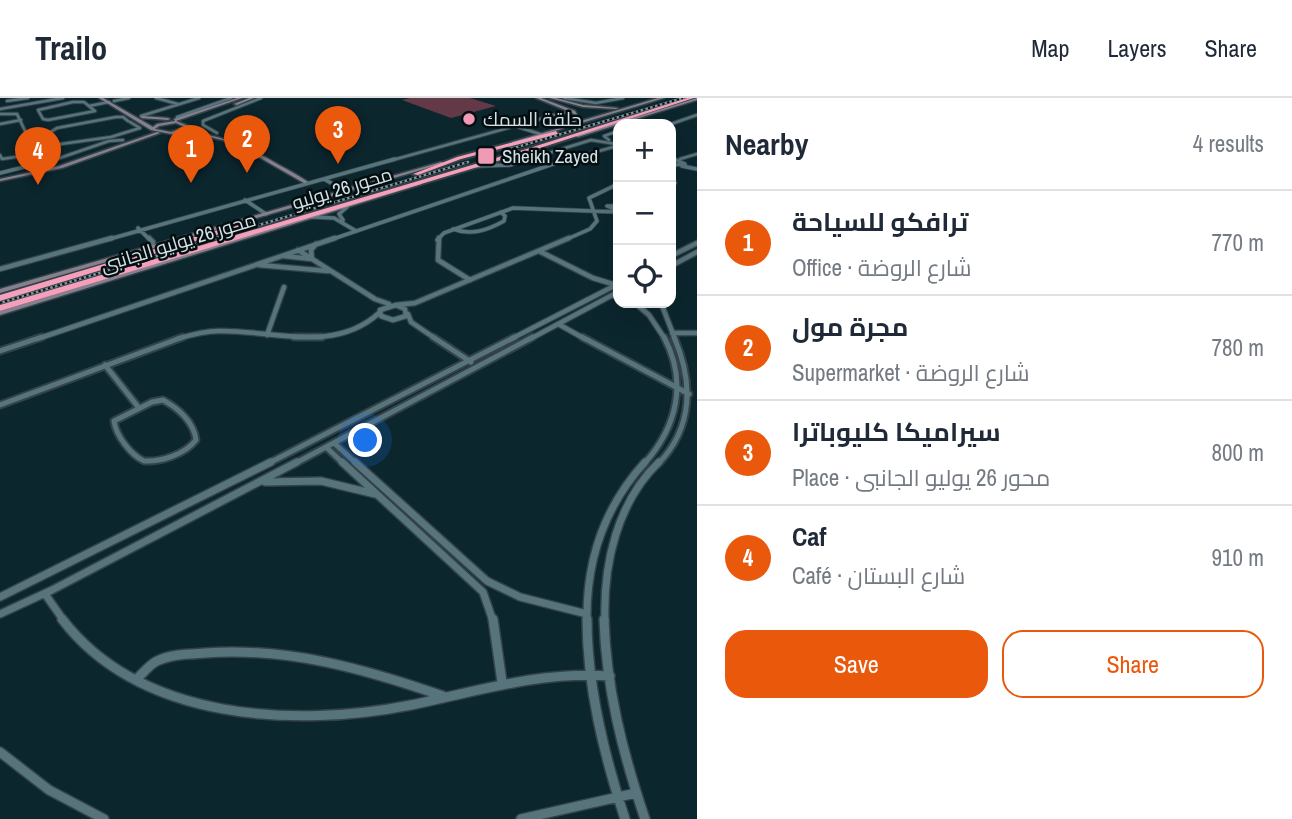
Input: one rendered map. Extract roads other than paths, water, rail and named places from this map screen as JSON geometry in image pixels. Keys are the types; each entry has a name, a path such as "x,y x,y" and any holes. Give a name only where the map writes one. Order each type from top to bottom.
{"highway":[{"name":"محور 26 يوليو","path":"0,311 134,258 420,173 443,163 678,100 695,99"},
{"name":"محور 26 يوليو","path":"0,298 143,264 475,166 678,100"},
{"path":"134,258 135,263 143,264"}],"main road":[{"path":"101,98 142,116 159,133"},
{"path":"0,176 60,169 137,137 153,126 240,98"},
{"path":"174,133 206,115 251,98"},
{"path":"538,98 572,110 589,110 552,98"},
{"path":"513,143 662,98"},
{"path":"555,141 695,99"},
{"path":"111,101 131,121 153,126"},
{"path":"577,105 631,107"},
{"path":"572,110 576,119"},
{"path":"556,115 576,119"},
{"path":"142,116 165,119 212,116"},
{"path":"570,125 576,119"},
{"path":"168,122 234,139 310,181"},
{"path":"0,176 54,164 137,137 159,133 197,132 220,136 310,181"},
{"name":"محور 26 يوليو الجانبى","path":"0,291 443,163"},
{"path":"19,180 24,175"},
{"name":"محور 26 يوليو الجانبى","path":"0,311 445,175"}],"street":[{"path":"4,100 28,98"},
{"path":"0,108 54,98"},
{"path":"4,100 11,106 63,98"},
{"path":"90,106 95,111 52,120 43,119 38,110 77,101 90,106 130,98"},
{"path":"156,98 180,104"},
{"path":"142,116 199,98 221,103"},
{"path":"177,117 231,98"},
{"path":"217,133 202,123 212,116 261,98"},
{"path":"567,98 588,103 623,98"},
{"path":"606,102 618,98"},
{"path":"538,119 572,110"},
{"path":"310,181 572,110"},
{"path":"0,114 14,113 21,121 36,154 9,160 2,159 0,155"},
{"path":"676,122 697,115"},
{"path":"50,162 44,150 59,144 105,138 140,128 131,121 116,117 57,128 49,133 59,144"},
{"path":"0,124 21,121"},
{"path":"513,126 538,134"},
{"path":"613,133 604,137 613,142"},
{"path":"0,176 109,141 124,140"},
{"path":"475,166 513,164 591,140 613,144"},
{"path":"0,351 316,244 355,228 613,146"},
{"path":"676,165 697,153"},
{"path":"676,160 685,161 696,169"},
{"path":"0,267 369,166"},
{"path":"676,166 696,169"},
{"path":"324,179 340,188 353,188"},
{"path":"310,181 336,189 335,194"},
{"path":"370,321 379,312 394,305 415,303 593,227 597,221 590,197 613,187"},
{"path":"244,199 266,214"},
{"path":"337,217 339,212 347,207"},
{"path":"470,280 438,260 437,240 441,235 501,212 525,208 613,209"},
{"path":"453,229 473,232 491,228 504,221 505,216 501,212"},
{"path":"312,217 337,217 355,228"},
{"path":"138,229 153,242 152,247"},
{"path":"676,254 697,243"},
{"path":"312,259 311,250 316,244"},
{"path":"552,245 551,253 558,260"},
{"path":"298,250 374,299 408,313 411,322 479,367"},
{"path":"539,251 593,278 607,289"},
{"path":"676,263 697,252"},
{"path":"527,256 558,260"},
{"path":"278,257 312,259"},
{"path":"676,259 680,261"},
{"path":"253,265 330,271"},
{"path":"593,278 613,283"},
{"path":"0,597 613,286"},
{"path":"267,335 284,287"},
{"path":"0,614 45,594 194,517 613,295"},
{"path":"374,299 379,312 391,320 416,325"},
{"path":"0,405 197,334 220,331 302,338 334,336 370,321 403,319 415,303"},
{"path":"641,308 669,335 685,369 689,394 686,416 675,442 642,480 615,535 609,557 604,609 610,676 624,751 645,819"},
{"path":"625,819 617,796 591,673 587,614 589,574 605,524 623,488 668,432 675,413 679,389 662,308"},
{"path":"560,325 689,394"},
{"path":"669,335 697,335"},
{"path":"105,365 139,408"},
{"path":"402,394 411,402"},
{"path":"157,401 172,404 197,434 193,444 155,463 141,462 114,424 117,418 139,408 157,401"},
{"path":"330,445 493,585 520,597 587,614"},
{"path":"330,445 486,596 492,611 502,682"},
{"path":"256,483 287,480 319,482 352,486 379,495"},
{"path":"185,505 194,517"},
{"path":"43,575 45,594"},
{"path":"30,582 45,594 62,620 83,644 110,664 136,679 206,705 281,716 360,713 545,674 591,673 610,676"},
{"path":"136,679 163,659 207,652 264,652 299,655 351,665 444,696"},
{"path":"0,752 24,774 56,796 104,819"},
{"path":"521,819 636,793"}],"railway":[{"path":"504,151 683,98"},
{"path":"0,303 468,162"}],"place":[{"name":"حلقة السمك","path":"469,119"},
{"name":"Sheikh Zayed","path":"486,156"},
{"name":"سيراميكا كليوباترا","path":"338,164"},
{"name":"مجرة مول","path":"247,173"},
{"name":"ترافكو للسياحة","path":"191,183"},
{"name":"Caf","path":"38,185"}]}
